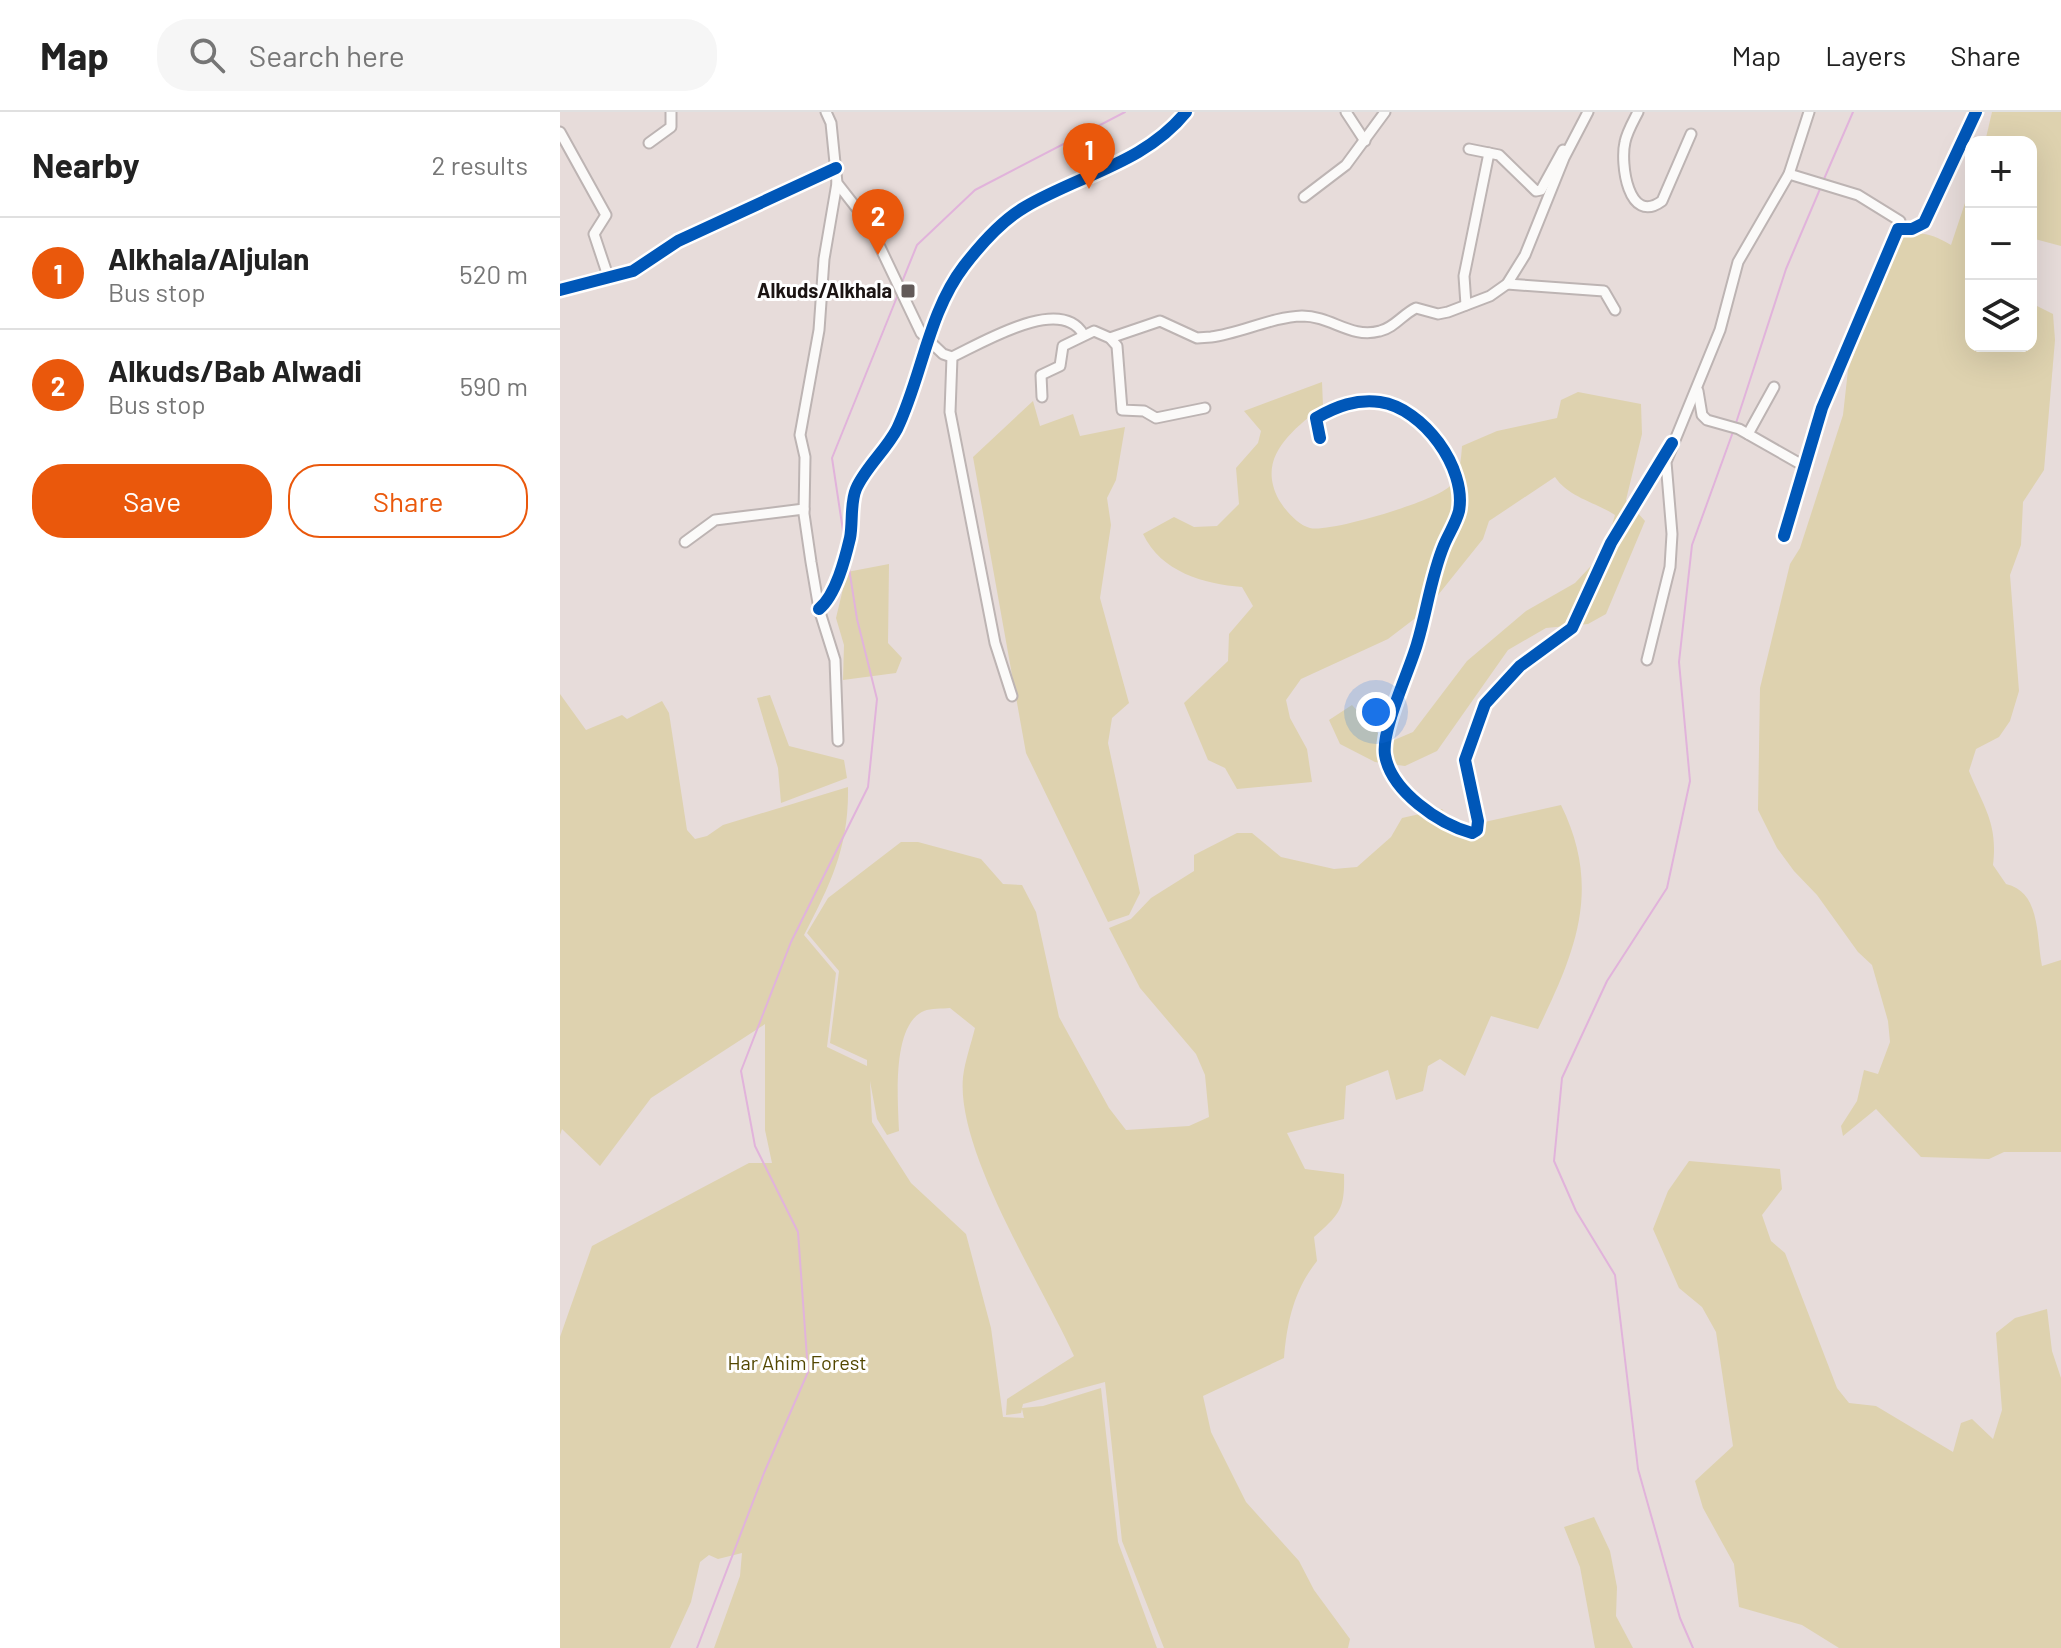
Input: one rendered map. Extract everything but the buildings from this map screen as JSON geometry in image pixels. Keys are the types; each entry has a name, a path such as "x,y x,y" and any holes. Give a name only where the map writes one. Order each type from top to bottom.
{"street":[{"path":"649,143 671,127 671,112"},
{"path":"826,112 831,123 837,183 824,259 819,330 800,435 805,457 804,509 819,609 835,660 838,741"},
{"path":"1346,112 1365,141"},
{"path":"1304,197 1346,165 1385,112"},
{"path":"1507,284 1530,245 1588,112"},
{"path":"1638,112 1624,143 1625,180 1636,203 1651,207 1662,201 1691,134"},
{"path":"1647,660 1670,567 1672,534 1666,462 1720,330 1738,262 1789,174 1809,112"},
{"path":"1784,536 1822,408 1898,229 1912,229 1924,223 1976,112"},
{"path":"819,609 828,602 850,538 855,490 895,432 942,305 962,269 993,232 1023,207 1130,157 1169,132 1185,113"},
{"path":"560,132 606,215 594,234 608,276"},
{"path":"1469,149 1507,161 1536,191 1541,190 1561,153 1574,140"},
{"path":"1466,305 1464,276 1489,153"},
{"path":"560,290 633,271 678,241 836,168"},
{"path":"1789,174 1858,195 1900,221"},
{"path":"837,183 869,224 929,343 952,357"},
{"path":"1110,338 1160,321 1197,338 1300,316 1327,319 1345,331 1368,333 1387,329 1416,308 1438,314 1466,305 1507,284 1598,289 1606,293 1615,310"},
{"path":"952,357 1045,319 1064,318 1077,324 1083,334"},
{"path":"1042,397 1041,375 1060,366 1063,346 1094,331 1110,338 1118,353 1122,410 1144,411 1156,418 1205,408"},
{"path":"952,357 950,412 995,643 1012,696"},
{"path":"1748,434 1774,387"},
{"path":"1697,388 1702,415 1707,420 1748,434 1804,466"},
{"path":"1320,438 1316,418 1331,410 1358,401 1391,404 1428,431 1439,443 1452,470 1460,496 1459,511 1431,585 1416,647 1387,730 1385,753 1392,775 1404,790 1435,814 1472,833 1478,821 1465,760 1485,704 1520,666 1572,628 1611,543 1672,443"},
{"path":"685,542 715,520 804,509"}],"green space":[{"path":"1992,112 2061,112 2061,246 2037,240 2037,136 1986,136"},
{"path":"1965,203 1965,352 2037,352 2037,306 2053,314 2055,340 2044,470 2023,502 2021,545 2010,575 2019,691 2010,721 1999,737 1976,749 1969,771 1992,827 1993,865 2006,884 2026,896 2031,906 2042,966 2061,960 2061,1152 2004,1152 1989,1159 1921,1157 1876,1109 1843,1136 1841,1126 1857,1101 1864,1070 1878,1074 1890,1042 1888,1021 1872,965 1858,952 1817,895 1777,848 1758,810 1760,688 1790,564 1800,548 1843,415 1848,370 1897,239 1924,234 1951,245"},
{"path":"1322,382 1323,406 1299,425 1280,447 1272,471 1279,500 1292,517 1305,526 1338,526 1425,500 1450,486 1456,477 1462,446 1497,431 1557,418 1561,400 1578,392 1641,404 1642,434 1626,500 1645,521 1606,614 1588,624 1546,628 1508,650 1437,751 1405,766 1375,762 1340,744 1329,720 1352,705 1387,743 1413,732 1467,661 1526,611 1575,583 1604,552 1615,515 1574,494 1555,477 1489,521 1483,539 1426,610 1388,639 1301,679 1286,700 1290,718 1307,749 1312,782 1237,789 1225,768 1208,760 1184,703 1228,661 1229,634 1253,606 1242,587 1199,579 1172,567 1151,547 1143,534 1174,517 1194,527 1217,526 1239,504 1236,468 1258,443 1261,431 1244,411"},
{"path":"1033,401 1040,426 1073,414 1080,436 1125,427 1116,480 1107,498 1111,525 1100,598 1129,703 1112,718 1108,743 1140,893 1129,915 1108,922 1026,753 973,457"},
{"path":"889,564 888,643 902,658 896,673 843,680 844,645 836,618 847,572"},
{"name":"Har Ahim Forest","path":"560,694 586,730 622,715 627,719 662,701 669,713 687,830 695,839 707,836 723,825 848,787 842,846 804,935 836,973 827,1047 867,1066 867,1060 830,1043 839,971 807,933 828,898 901,842 918,842 981,859 1003,884 1022,885 1036,912 1059,1017 1109,1108 1126,1130 1189,1126 1209,1117 1205,1075 1196,1054 1140,988 1109,928 1131,919 1151,898 1194,871 1194,855 1237,833 1252,833 1281,857 1334,869 1357,867 1391,837 1402,818 1442,809 1452,821 1471,825 1561,805 1573,835 1582,892 1579,919 1563,973 1538,1029 1491,1016 1465,1076 1440,1059 1428,1066 1423,1091 1396,1100 1388,1070 1346,1086 1344,1119 1287,1133 1305,1169 1344,1174 1342,1203 1335,1216 1314,1237 1317,1261 1293,1307 1284,1358 1203,1396 1211,1432 1246,1502 1299,1561 1314,1590 1350,1639 1348,1648 1164,1648 1122,1541 1105,1382 1023,1404 1022,1408 1043,1406 1101,1388 1118,1542 1157,1648 714,1648 740,1576 742,1553 718,1559 709,1555 700,1562 691,1602 670,1648 560,1648 560,1337 592,1246 749,1163 772,1163 765,1130 765,1024 651,1098 600,1166 562,1129 560,1135","holes":["950,1008 975,1028 963,1077 964,1108 973,1142 1004,1218 1074,1356 1007,1399 1006,1415 1021,1413 1022,1409 1024,1418 1003,1417 991,1328 966,1234 911,1183 872,1122 870,1081 877,1119 887,1135 899,1131 901,1047 913,1019 927,1010"]},
{"path":"770,695 789,746 844,760 847,778 781,803 778,768 757,698"},
{"path":"1689,1161 1780,1169 1782,1189 1762,1215 1771,1241 1785,1253 1837,1388 1849,1403 1876,1406 1953,1452 1961,1423 1972,1419 1993,1439 2002,1410 1996,1333 2015,1318 2047,1309 2052,1351 2061,1378 2061,1648 1839,1648 1802,1625 1739,1607 1734,1564 1703,1508 1695,1481 1733,1446 1716,1332 1702,1307 1679,1288 1653,1229 1668,1191"},
{"path":"1594,1517 1610,1551 1617,1587 1616,1616 1633,1648 1595,1648 1580,1567 1564,1527"}],"waterway":[{"path":"902,282 917,245 975,190 1125,112"},
{"path":"1824,179 1853,112"},
{"path":"1736,423 1786,269 1820,189"},
{"path":"845,544 832,458 899,292"},
{"path":"1693,1648 1680,1618 1638,1469 1615,1275 1576,1211 1554,1161 1562,1078 1607,981 1667,888 1690,781 1679,662 1692,545 1734,429"},
{"path":"697,1648 764,1473 808,1372 798,1232 755,1146 741,1071 791,942 868,787 877,699 857,619 848,562"}],"cycle path":[{"path":"819,609 835,586 842,566 850,538 856,489 897,429 942,304 964,266 977,249 1016,213 1131,156 1170,129 1186,112"},
{"path":"1784,536 1822,408 1898,229 1912,229 1924,223 1976,112"},
{"path":"560,290 633,271 678,241 836,168"},
{"path":"1320,438 1316,418 1347,404 1380,402 1412,416 1426,428 1449,459 1456,477 1460,494 1459,511 1436,569 1417,644 1387,731 1385,755 1396,781 1418,804 1445,822 1472,833 1477,830 1478,821 1465,760 1485,704 1520,666 1572,628 1611,543 1672,443"}],"place":[{"name":"Alkhala/Aljulan","path":"1089,189"},
{"name":"Alkuds/Bab Alwadi","path":"878,255"},
{"name":"Alkuds/Alkhala","path":"908,291"}]}
